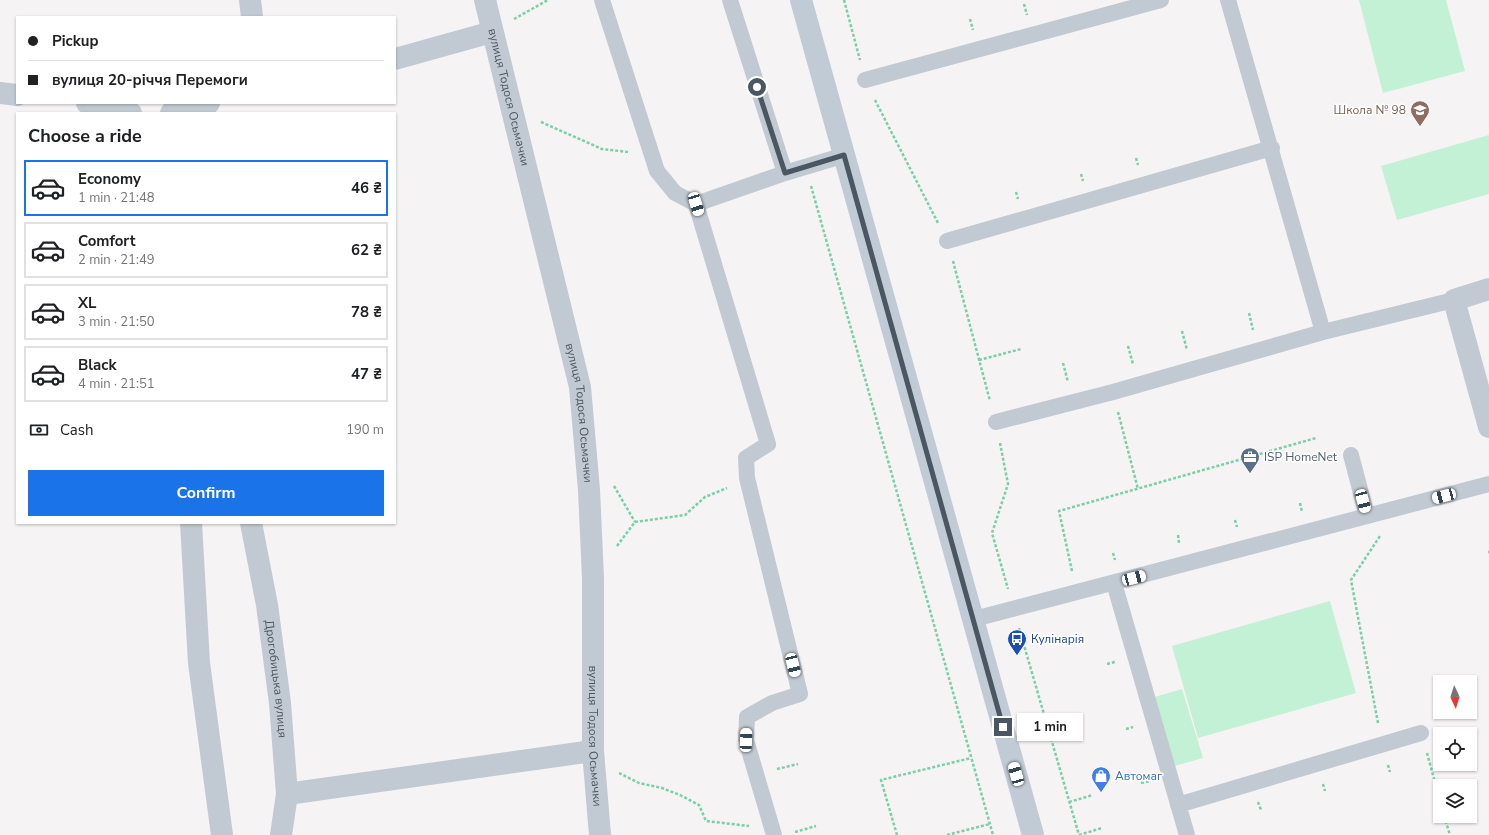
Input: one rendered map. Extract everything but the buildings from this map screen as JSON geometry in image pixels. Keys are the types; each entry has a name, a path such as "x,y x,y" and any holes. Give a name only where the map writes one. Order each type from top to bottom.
{"street":[{"path":"250,0 252,16"},
{"name":"вулиця Тодося Осьмачки","path":"485,0 580,387 589,490 593,578 594,755 600,835"},
{"path":"801,0 1033,835"},
{"path":"396,59 492,32"},
{"path":"0,92 16,94"},
{"path":"94,104 127,112"},
{"path":"175,112 205,104"},
{"path":"1489,289 1454,300 1489,427"},
{"path":"191,524 199,663 222,835"},
{"name":"Дрогобицька вулиця","path":"251,524 267,605 276,673 287,794 281,835"},
{"path":"287,794 594,755"}],"lane":[{"path":"602,0 657,171 675,193 696,204 768,444 746,458 747,478 800,694 772,703 747,717 746,740 773,832"},
{"path":"730,0 785,173"},
{"path":"865,80 1161,0"},
{"path":"1228,0 1272,148 1323,332"},
{"path":"947,241 1272,148"},
{"path":"696,204 785,173 844,155"},
{"path":"996,422 1113,392 1323,332 1454,300"},
{"path":"1351,455 1367,516"},
{"path":"974,619 1489,484"},
{"path":"1114,582 1188,835"},
{"path":"1178,804 1421,733"}],"path":[{"path":"492,32 548,0"},
{"path":"844,0 865,80 947,241 996,422 1008,484 992,533 1079,835 1102,828"},
{"path":"512,112 602,149 652,155"},
{"path":"806,167 993,835"},
{"path":"979,360 1021,349"},
{"path":"1113,392 1138,489"},
{"path":"1076,593 1059,511 1316,438"},
{"path":"616,547 635,522 685,515 705,497 747,478"},
{"path":"1382,745 1351,580 1398,508"},
{"path":"1421,733 1434,779"},
{"path":"594,755 639,783 662,788 699,805 706,821 773,832"},
{"path":"897,835 881,780 971,758"},
{"path":"1070,802 1093,795"},
{"path":"1446,823 1450,835"},
{"path":"947,835 990,824"},
{"path":"793,833 816,826"}],"green space":[{"path":"1359,0 1446,0 1465,71 1383,93"},
{"path":"1489,135 1489,194 1397,220 1381,166"},
{"path":"1330,601 1356,693 1198,738 1172,646"},
{"path":"1182,689 1203,758 1171,767 1151,698"}],"place":[{"name":"Школа № 98","path":"1420,127"},
{"name":"ISP HomeNet","path":"1250,474"},
{"name":"Кулінарія","path":"1017,656"},
{"name":"Автомаг","path":"1101,793"}],"route":[{"path":"757,87 785,173 844,155 1003,727"}]}
